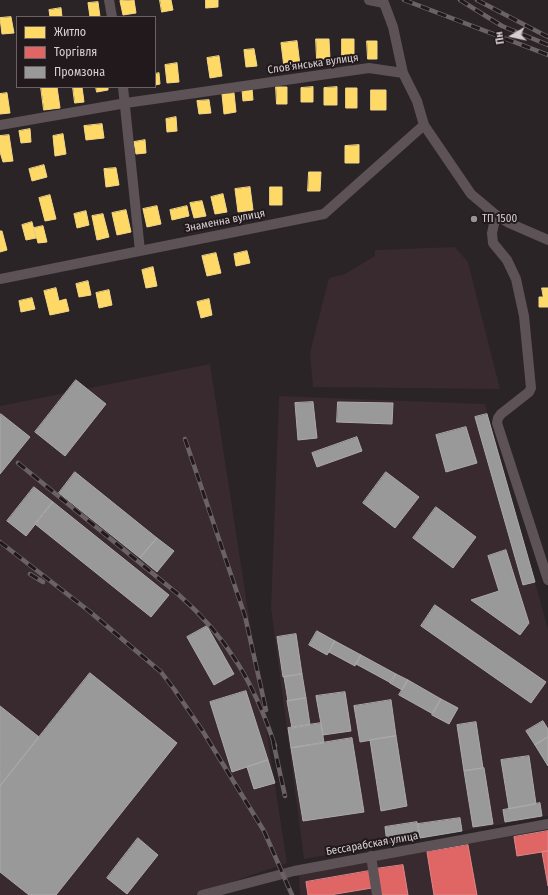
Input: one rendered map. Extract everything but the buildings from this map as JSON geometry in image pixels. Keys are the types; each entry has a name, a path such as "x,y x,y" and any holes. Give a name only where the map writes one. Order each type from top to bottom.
{"street":[{"path":"109,0 112,16"},
{"path":"369,0 384,3 393,27 403,73 417,101 424,125 471,194 496,216 548,240"},
{"name":"Слов’янська вулиця","path":"0,125 126,103 369,68 403,73"},
{"path":"123,88 126,103 140,251"},
{"name":"Знаменна вулиця","path":"0,279 324,214 424,125"},
{"path":"496,216 492,233 493,244 507,260 516,279 524,316 531,388 529,392 501,414 498,418 498,423 548,580"},
{"name":"Бессарабская улица","path":"202,895 283,873 548,824"},
{"path":"371,856 377,895"}],"shaded area":[{"path":"455,247 468,262 500,389 313,387 310,353 329,278 345,274 375,256 375,250"},
{"path":"210,364 287,863 194,895 0,895 0,406"},
{"path":"279,396 485,404 548,629 548,816 304,859 271,608"},
{"path":"548,828 548,895 300,895 299,874"}],"railway":[{"path":"404,0 548,55"},
{"path":"460,0 502,26 548,45"},
{"path":"477,0 548,37"},
{"path":"185,439 245,616 266,710"},
{"path":"18,463 179,595 212,628 226,646 249,683 275,746"},
{"path":"0,542 89,611 161,672 202,730 264,831 292,895"},
{"path":"30,574 43,582"},
{"path":"273,741 285,796"}],"place":[{"name":"ТП 1500","path":"474,219"}]}
